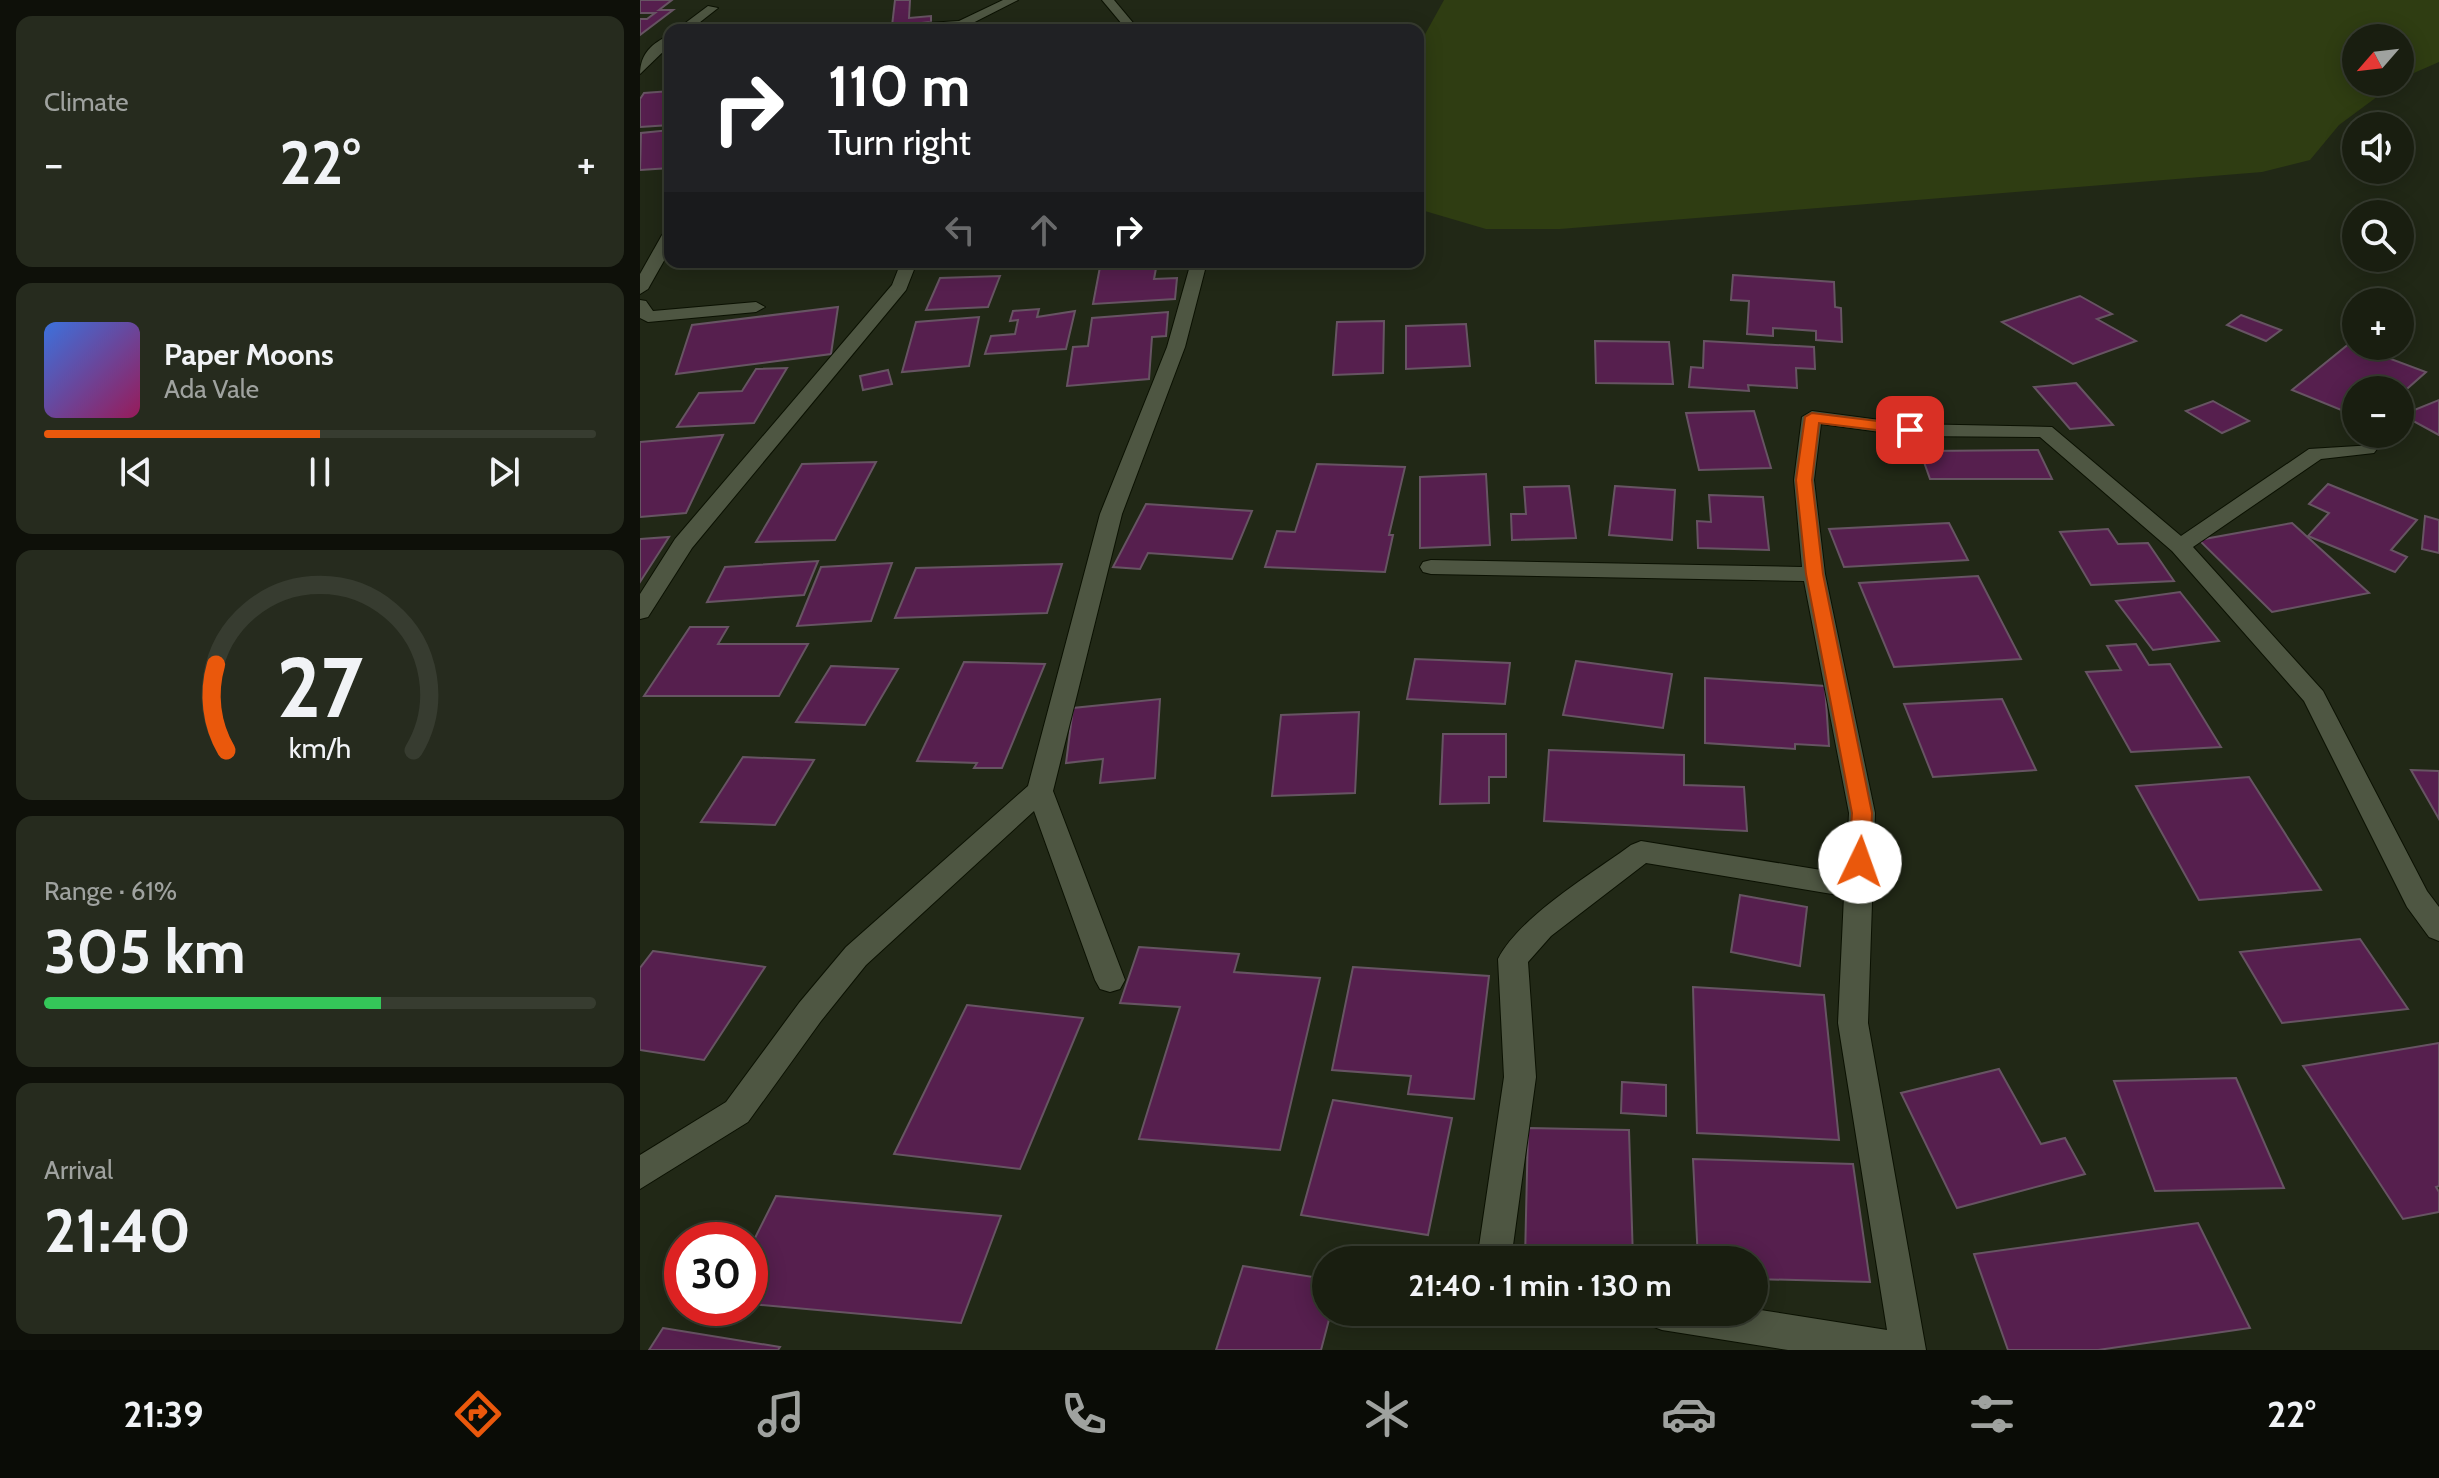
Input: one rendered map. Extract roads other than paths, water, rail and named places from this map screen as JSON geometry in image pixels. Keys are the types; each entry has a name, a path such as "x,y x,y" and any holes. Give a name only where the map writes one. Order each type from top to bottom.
{"street":[{"path":"961,24 1012,0"},
{"path":"1108,0 1128,24"},
{"path":"690,24 712,8"},
{"path":"640,70 651,53 664,43"},
{"path":"640,289 664,246"},
{"path":"640,612 683,544 900,286 907,268"},
{"path":"640,1173 737,1112 810,1012 856,956 1040,791 1111,514 1176,347 1197,268"},
{"path":"640,305 648,317 756,307"},
{"path":"1908,1350 1853,1023 1862,813 1814,574 1804,480 1812,417 1910,430 2045,431 2180,546 2314,697 2417,899 2439,929"},
{"path":"2180,546 2316,453 2367,449"},
{"path":"1431,567 1814,574"},
{"path":"1040,791 1110,980"},
{"path":"1496,1246 1520,1077 1513,959 1541,928 1641,852 1859,887"},
{"path":"1750,1326 1901,1350"}]}
